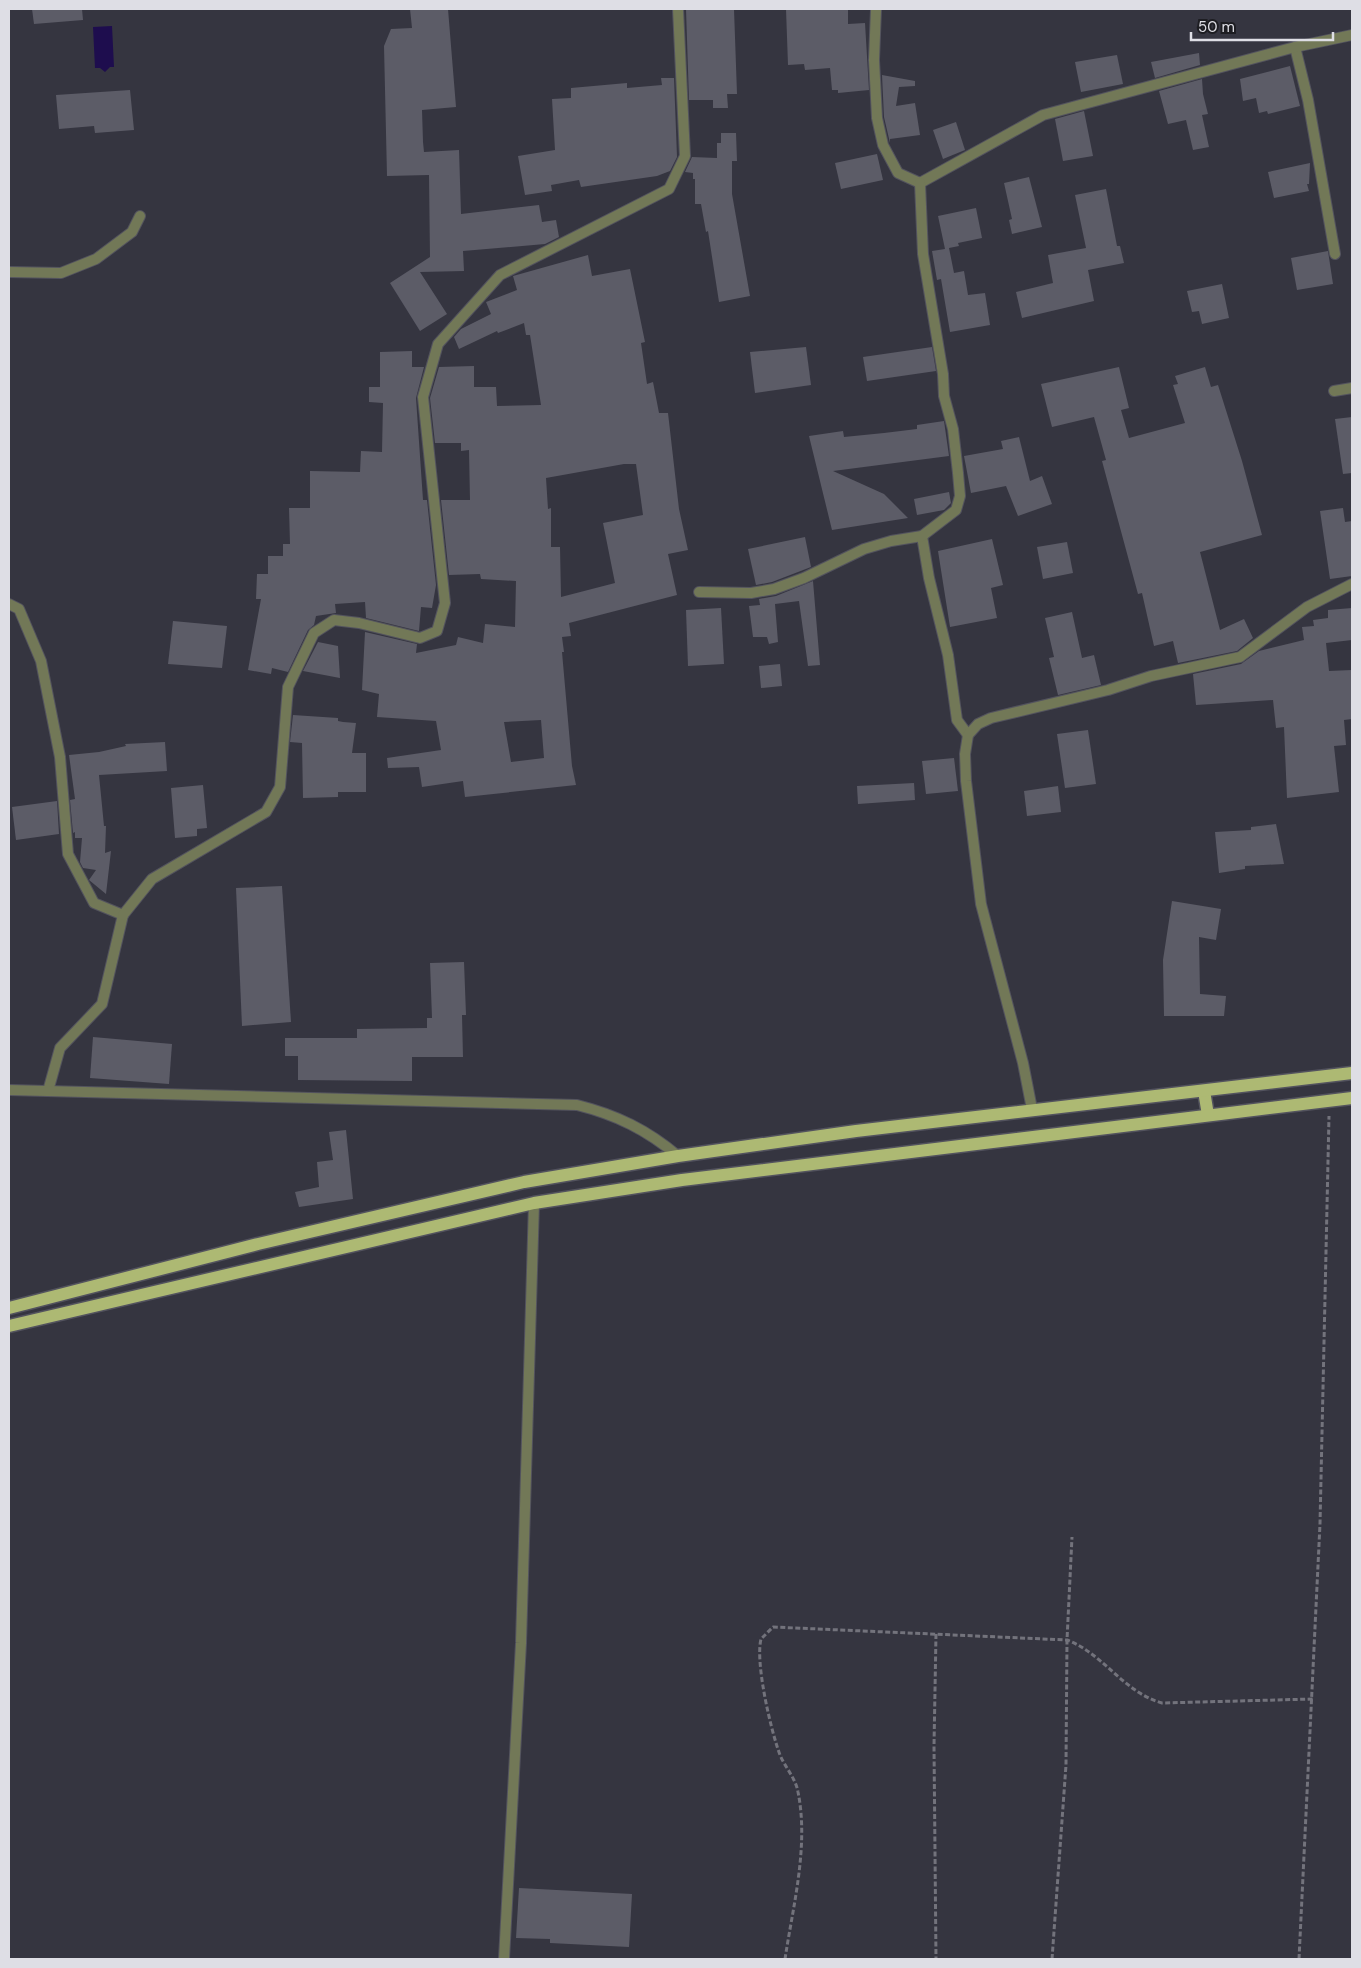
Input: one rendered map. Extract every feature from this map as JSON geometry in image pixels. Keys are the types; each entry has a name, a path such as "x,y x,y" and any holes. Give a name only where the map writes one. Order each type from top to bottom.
{"main road":[{"path":"9,1308 258,1244 495,1188 678,1156 1032,1109 1352,1073"},
{"path":"1204,1091 1208,1115"},
{"path":"9,1326 534,1203 682,1180 1352,1098"},
{"path":"678,1156 682,1180"}],"street":[{"path":"48,1091 60,1048 102,1004 123,915 152,879 266,812 280,787 288,687 314,633 334,620 359,623 420,638 438,631 445,604 423,396 438,344 500,274 669,190 684,156 678,9"},
{"path":"876,9 874,60 877,118 883,145 898,173 920,183"},
{"path":"920,183 1044,115 1295,47 1352,35"},
{"path":"1295,47 1308,100 1336,254"},
{"path":"699,592 751,592 774,589 804,578 864,549 891,541 922,536 956,510 960,496 953,429 944,396 943,374 923,254 920,183"},
{"path":"9,272 61,273 96,259 132,232 140,216"},
{"path":"1334,391 1352,388"},
{"path":"922,536 929,578 948,655 957,720 968,735"},
{"path":"1032,1109 1024,1063 981,904 966,780 965,754 968,735 978,724 990,718 1108,690 1151,676 1240,657 1307,607 1352,584"},
{"path":"9,604 19,609 42,661 60,757 68,854 94,903 123,915"},
{"path":"9,1090 577,1105 605,1112 631,1123 656,1138 678,1156"},
{"path":"504,1959 521,1642 534,1203"}],"path":[{"path":"1299,1959 1313,1699 1326,1322 1330,1101"},
{"path":"1052,1959 1066,1765 1067,1640 1072,1537"},
{"path":"785,1959 801,1853 801,1820 798,1791 780,1754 764,1690 760,1649 761,1639 768,1630 778,1626 1067,1640 1087,1649 1139,1694 1162,1704 1313,1699"},
{"path":"936,1634 934,1746 936,1959"}],"shaded area":[{"path":"112,26 114,67 110,67 105,72 100,68 95,68 93,27"}],"building":[{"path":"32,9 82,9 83,20 34,24"},
{"path":"410,9 448,9 456,107 422,110 423,142 424,152 459,150 461,214 539,205 542,222 556,220 559,237 545,244 463,251 464,271 420,272 447,314 420,331 390,283 430,257 429,175 387,176 384,46 391,29 412,28"},
{"path":"686,9 734,9 737,94 727,94 728,108 713,108 713,100 689,100"},
{"path":"786,9 848,9 848,24 865,23 869,90 838,93 838,90 832,90 830,68 805,70 804,64 788,65"},
{"path":"1199,53 1200,65 1155,78 1151,62"},
{"path":"1117,55 1123,84 1081,92 1075,62"},
{"path":"1290,66 1300,106 1268,114 1267,111 1259,113 1256,98 1243,101 1240,79"},
{"path":"882,75 915,81 915,86 899,87 896,106 915,103 920,135 890,139 890,143 884,117"},
{"path":"661,78 674,78 677,157 670,171 657,176 581,187 579,180 551,185 552,191 525,195 518,156 555,150 552,99 571,98 571,88 627,83 627,88 662,85"},
{"path":"1202,79 1203,94 1208,114 1202,115 1209,147 1193,150 1186,120 1168,124 1159,91"},
{"path":"130,90 134,130 95,133 94,126 59,129 56,95"},
{"path":"1084,111 1093,156 1063,161 1055,119"},
{"path":"956,122 965,150 943,159 933,130"},
{"path":"721,133 736,133 737,161 732,161 732,194 750,296 719,302 708,231 706,232 701,204 695,204 695,179 693,179 693,173 685,172 692,157 717,158 717,143 721,143"},
{"path":"877,154 883,180 841,189 835,163"},
{"path":"1310,163 1309,184 1307,184 1309,191 1274,198 1268,172"},
{"path":"1029,177 1042,227 1012,234 1009,220 1012,219 1004,183"},
{"path":"1106,189 1117,246 1120,246 1124,263 1088,270 1094,301 1022,318 1016,292 1053,283 1048,255 1086,248 1075,195"},
{"path":"976,208 982,238 958,243 959,246 949,248 954,273 964,271 968,295 985,293 990,325 950,332 941,279 937,280 932,251 945,249 938,216"},
{"path":"1328,251 1333,284 1297,290 1291,258"},
{"path":"588,255 592,276 630,269 645,342 641,343 647,384 653,382 659,413 668,413 679,509 688,550 668,554 677,595 569,623 571,636 562,637 572,766 576,785 465,797 463,781 422,787 419,767 388,768 387,758 441,750 436,721 377,717 379,694 362,690 365,632 417,644 416,653 456,645 458,637 483,643 485,624 515,627 516,581 481,579 480,574 449,575 441,500 470,500 469,450 461,451 461,443 435,443 430,398 439,367 474,366 474,387 496,387 497,406 541,405 530,335 526,335 524,323 498,333 497,331 459,349 454,337 461,329 491,314 486,302 517,290 513,276","holes":["624,464 636,464 643,515 603,523 615,583 561,597 560,547 551,547 551,508 548,509 546,478","541,720 544,758 511,762 504,722"]},
{"path":"1222,284 1229,318 1202,324 1199,311 1192,312 1187,291"},
{"path":"806,347 811,385 755,393 750,352"},
{"path":"932,347 936,371 867,381 863,357"},
{"path":"412,351 412,367 424,367 416,398 423,500 427,500 436,585 432,608 421,607 419,631 366,618 365,602 335,604 336,613 316,616 314,625 308,630 288,672 272,668 271,674 248,670 261,599 256,599 257,574 268,574 268,556 283,556 283,544 290,544 289,508 310,508 310,471 360,472 361,451 382,452 383,403 369,402 369,387 380,387 380,352"},
{"path":"1119,367 1129,408 1121,410 1129,438 1185,423 1173,385 1178,384 1175,376 1205,367 1211,387 1218,385 1242,461 1262,535 1200,552 1220,630 1244,619 1253,638 1237,651 1178,663 1173,641 1154,646 1142,593 1138,594 1102,461 1106,460 1094,417 1052,427 1041,384"},
{"path":"1352,417 1352,473 1343,474 1335,419"},
{"path":"944,421 949,456 833,471 884,494 908,518 832,530 809,436 843,431 844,437 884,433 917,429 917,425"},
{"path":"1019,437 1030,481 1042,476 1052,504 1018,516 1006,486 971,493 964,456 1003,449 1001,441"},
{"path":"949,492 951,503 944,510 917,515 914,499"},
{"path":"1343,508 1345,522 1352,521 1352,576 1330,579 1320,511"},
{"path":"805,537 811,567 772,582 756,585 748,549"},
{"path":"992,539 1003,585 991,588 997,618 950,627 938,551"},
{"path":"1067,542 1073,573 1043,579 1037,547"},
{"path":"813,581 820,665 808,666 799,601 775,604 778,642 769,644 767,637 753,637 749,606 760,605 759,599 776,596"},
{"path":"721,608 724,664 688,666 686,610"},
{"path":"1352,608 1352,640 1326,643 1329,671 1352,670 1352,719 1344,720 1346,745 1334,746 1339,792 1287,798 1284,727 1276,728 1273,700 1196,705 1193,674 1241,664 1259,651 1304,640 1302,627 1314,626 1313,620 1328,618 1328,610"},
{"path":"1072,612 1082,658 1094,655 1101,685 1058,695 1049,658 1054,657 1045,618"},
{"path":"173,621 227,626 222,668 168,664"},
{"path":"318,642 338,646 340,678 303,671"},
{"path":"780,664 782,686 761,688 759,666"},
{"path":"293,715 338,718 338,721 356,723 352,753 366,753 366,792 338,792 338,797 303,798 302,743 290,742"},
{"path":"1088,730 1096,784 1065,788 1057,734"},
{"path":"165,742 167,771 99,775 104,826 106,826 105,853 111,851 106,894 89,880 96,870 83,868 80,862 82,838 75,838 75,832 73,833 70,800 75,799 69,755 99,752 126,746 125,744"},
{"path":"954,758 958,791 926,794 922,761"},
{"path":"914,783 915,800 858,804 857,786"},
{"path":"203,785 207,828 197,829 197,836 175,838 171,788"},
{"path":"1058,786 1061,812 1027,816 1024,791"},
{"path":"57,801 59,834 16,840 12,807"},
{"path":"1276,824 1284,864 1245,866 1245,869 1219,873 1215,832 1251,830 1251,827"},
{"path":"282,886 291,1022 242,1026 236,888"},
{"path":"1172,901 1221,909 1216,940 1199,937 1200,994 1226,996 1224,1016 1164,1016 1163,960"},
{"path":"464,962 466,1015 462,1015 463,1057 412,1057 412,1081 298,1080 298,1056 285,1056 285,1038 357,1038 357,1029 427,1028 427,1018 432,1018 430,963"},
{"path":"93,1037 172,1044 169,1084 90,1078"},
{"path":"346,1130 353,1199 299,1207 295,1192 319,1187 317,1162 333,1160 329,1132"},
{"path":"519,1888 632,1894 629,1947 550,1943 550,1939 516,1938"}]}
